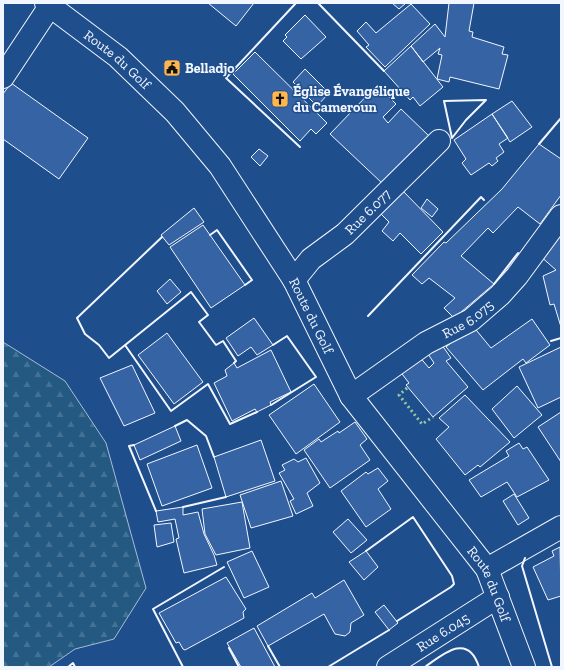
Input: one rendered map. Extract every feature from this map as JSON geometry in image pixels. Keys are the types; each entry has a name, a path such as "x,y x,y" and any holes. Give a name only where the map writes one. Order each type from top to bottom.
{"main road":[{"path":"3,77 48,5"},
{"name":"Route du Golf","path":"48,5 118,57 175,112 220,166 294,280 351,396 487,569 524,667"},
{"name":"Rue 6.077","path":"294,280 311,259 345,234 439,141"},
{"name":"Rue 6.075","path":"351,396 426,343 461,326 500,295 517,276 561,216"},
{"path":"487,569 561,527"},
{"name":"Rue 6.045","path":"388,667 498,597"}],"green space":[{"path":"3,342 65,381 106,443 146,588 114,639 75,649 49,667 3,667"}],"building":[{"path":"208,3 254,3 236,26"},
{"path":"392,3 406,3 399,9"},
{"path":"449,3 474,3 469,31 473,32 472,37 504,47 502,54 508,55 499,89 450,77 449,82 437,79 442,55 438,54 440,48 423,62 411,46 435,24 445,37"},
{"path":"411,4 430,24 385,67 366,47 369,45 357,31 366,22 376,33"},
{"path":"305,15 326,37 301,59 283,41 287,37 285,35"},
{"path":"411,46 443,87 420,106 413,97 410,100 384,71"},
{"name":"Église Évangélique du Cameroun","path":"255,52 327,123 316,134 311,129 300,141 233,74"},
{"path":"305,69 329,93 317,106 293,82"},
{"path":"11,83 88,138 59,179 3,139 3,94"},
{"path":"377,85 396,104 383,117 388,123 401,109 429,136 383,184 330,134"},
{"path":"512,101 532,127 510,142 492,114"},
{"path":"492,114 508,138 499,144 504,152 496,158 498,161 492,166 489,163 471,175 462,163 466,159 454,140"},
{"path":"539,144 561,159 561,195 540,224 518,207 493,233 488,228 461,256 494,284 454,318 444,308 455,298 429,278 422,284 412,275 444,242 446,243 502,189"},
{"path":"259,149 268,156 260,166 251,157"},
{"path":"403,191 443,232 421,254 400,233 393,241 382,231 389,222 380,213"},
{"path":"427,199 438,209 432,217 421,208"},
{"path":"194,208 204,222 169,245 161,235"},
{"path":"203,225 245,285 211,308 170,247"},
{"path":"561,231 561,327 554,304 550,305 543,276 556,270 539,255"},
{"path":"170,279 181,292 167,304 157,291"},
{"path":"254,318 273,345 257,355 251,347 238,356 226,338"},
{"path":"532,319 550,345 526,363 523,359 483,390 446,347 472,325 491,348"},
{"path":"167,333 203,382 174,404 138,355"},
{"path":"439,341 451,358 446,361 468,387 433,417 406,385 409,383 399,370 418,355 429,368 434,363 426,351"},
{"path":"561,347 561,397 538,408 519,367"},
{"path":"271,350 291,392 270,402 271,405 257,412 255,409 232,421 214,383 227,376 225,370 234,363 237,368"},
{"path":"132,365 155,413 124,426 100,378"},
{"path":"314,384 340,422 296,454 269,415"},
{"path":"517,386 542,415 514,438 492,409"},
{"path":"465,395 510,442 480,467 478,465 465,475 436,439 449,427 439,418"},
{"path":"561,412 561,462 538,427"},
{"path":"355,422 367,439 360,445 370,460 330,488 304,450 319,439 321,442 338,431 339,433"},
{"path":"175,426 181,441 140,460 134,445"},
{"path":"261,440 275,481 226,497 214,457"},
{"path":"519,443 523,449 527,447 549,480 517,497 507,482 481,497 469,480 509,456 506,451"},
{"path":"197,445 212,488 162,506 147,464"},
{"path":"306,458 320,483 307,493 313,506 296,514 290,501 294,499 279,473 285,470 282,465 294,459 298,462"},
{"path":"378,468 388,481 378,489 391,509 366,527 341,491 366,472 368,474"},
{"path":"281,481 293,516 251,528 240,495"},
{"path":"514,494 529,518 518,525 503,501"},
{"path":"242,502 250,548 216,555 205,534 202,509"},
{"path":"183,507 183,515 198,512 204,534 217,565 184,573 176,539 179,538 175,519 158,522 156,511"},
{"path":"348,519 367,540 351,553 333,532"},
{"path":"171,523 174,542 157,547 154,525"},
{"path":"560,547 561,596 548,600 533,567 554,556 552,551"},
{"path":"252,551 269,587 244,598 227,562"},
{"path":"366,551 378,567 364,580 349,562"},
{"path":"226,577 246,609 243,612 244,618 185,650 183,649 179,642 176,643 159,613"},
{"path":"344,580 364,615 351,623 350,632 345,636 335,634 324,614 268,646 257,626 312,593 315,598"},
{"path":"384,605 398,623 389,630 375,612"},
{"path":"254,628 275,667 241,667 227,643"}],"hedge":[{"path":"407,388 399,395 422,424 433,417"}],"wall":[{"path":"296,3 226,78 300,147"},
{"path":"318,3 384,71"},
{"path":"452,138 444,101 486,100"},
{"path":"452,138 466,120 486,100"},
{"path":"539,144 561,118"},
{"path":"368,316 481,197 484,200"},
{"path":"210,235 217,230 252,280 245,285"},
{"path":"162,237 77,318 85,334 99,345 109,358 191,292 208,315 199,322 216,345 223,341 236,361 234,363"},
{"path":"494,284 518,253"},
{"path":"271,405 316,377 287,336 273,345"},
{"path":"551,341 561,338"},
{"path":"125,345 171,411 208,384 230,424 257,412"},
{"path":"175,426 187,420 206,436 214,457"},
{"path":"134,445 129,446 156,511"},
{"path":"183,507 226,497"},
{"path":"366,551 413,517 452,576 454,584 451,587 397,621"},
{"path":"525,558 522,566 552,667"},
{"path":"183,667 153,609 224,567"},
{"path":"328,667 389,630"},
{"path":"268,646 280,667"},
{"path":"229,648 239,667"},
{"path":"425,667 447,652 462,648 468,650 474,656 479,667"},
{"path":"68,667 73,663 75,667"}],"place":[{"name":"Belladjo","path":"172,68"},
{"name":"Église Évangélique du Cameroun","path":"280,99"}]}
